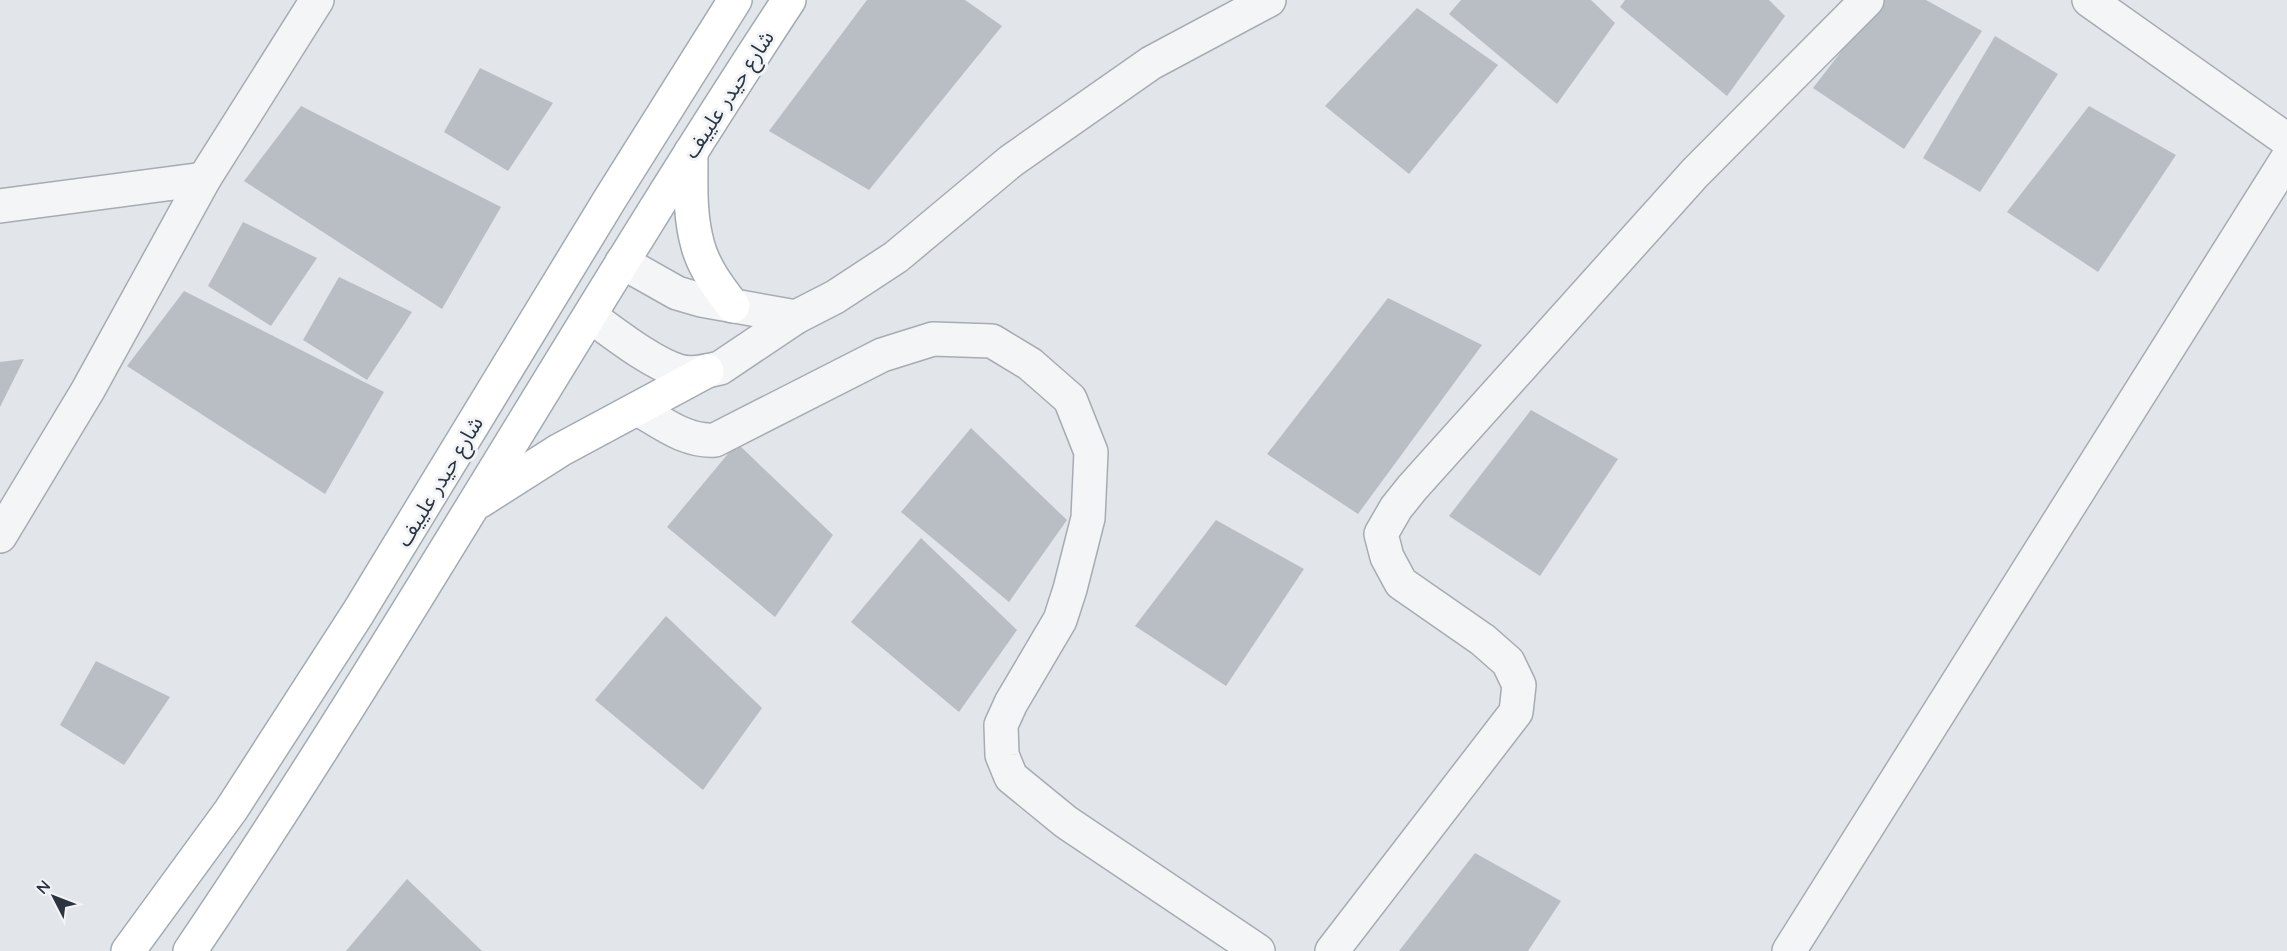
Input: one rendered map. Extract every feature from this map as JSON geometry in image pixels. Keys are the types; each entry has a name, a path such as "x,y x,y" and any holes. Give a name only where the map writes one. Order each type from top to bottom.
{"main road":[{"name":"شارع حيدر علييف","path":"128,951 231,810 358,613 610,199 735,0"},
{"name":"شارع حيدر علييف","path":"190,951 268,835 396,634 622,262 789,0"},
{"path":"691,152 691,203 698,247 716,284 733,306"},
{"path":"474,506 560,450 707,371"}],"street":[{"path":"0,536 88,390 204,179 317,0"},
{"path":"590,316 680,372 707,371 732,361 796,316 835,297 896,257 1011,161 1151,63 1269,0"},
{"path":"1332,951 1516,712 1519,685 1508,663 1483,640 1401,583 1387,557 1381,534 1396,508 1412,488 1614,260 1695,173 1868,0"},
{"path":"2089,0 2287,140"},
{"path":"1789,951 2287,159"},
{"path":"0,206 204,179"},
{"path":"622,262 677,293 733,306 796,316"},
{"path":"638,409 690,438 700,441 715,440 882,355 933,339 992,341 1030,364 1070,399 1091,452 1088,518 1060,620 1011,703 1001,725 1002,755 1011,777 1066,822 1257,951"}],"building":[{"path":"867,0 965,0 1002,26 869,190 769,131"},
{"path":"1461,0 1591,0 1615,23 1557,104 1449,14"},
{"path":"1625,0 1769,0 1785,16 1727,96 1620,7"},
{"path":"1881,0 1926,0 1982,31 1904,149 1813,88"},
{"path":"1417,8 1498,65 1409,174 1325,106"},
{"path":"1995,36 2058,74 1980,192 1923,158"},
{"path":"480,68 553,103 508,171 444,132"},
{"path":"301,106 501,207 442,309 244,181"},
{"path":"2089,106 2176,155 2098,272 2007,212"},
{"path":"243,222 317,258 271,326 208,286"},
{"path":"339,277 412,312 367,380 303,340"},
{"path":"184,291 384,392 325,494 127,366"},
{"path":"1388,298 1482,345 1358,514 1267,454"},
{"path":"24,359 0,407 0,362"},
{"path":"1531,410 1618,459 1540,576 1449,516"},
{"path":"971,428 1067,520 1009,602 901,512"},
{"path":"737,443 833,535 775,617 667,527"},
{"path":"1216,520 1304,569 1226,686 1135,626"},
{"path":"921,538 1017,630 959,712 851,622"},
{"path":"666,616 762,708 703,790 595,700"},
{"path":"96,661 170,697 124,765 60,725"},
{"path":"1475,853 1561,901 1528,951 1399,951"},
{"path":"407,879 482,951 346,951"}]}
